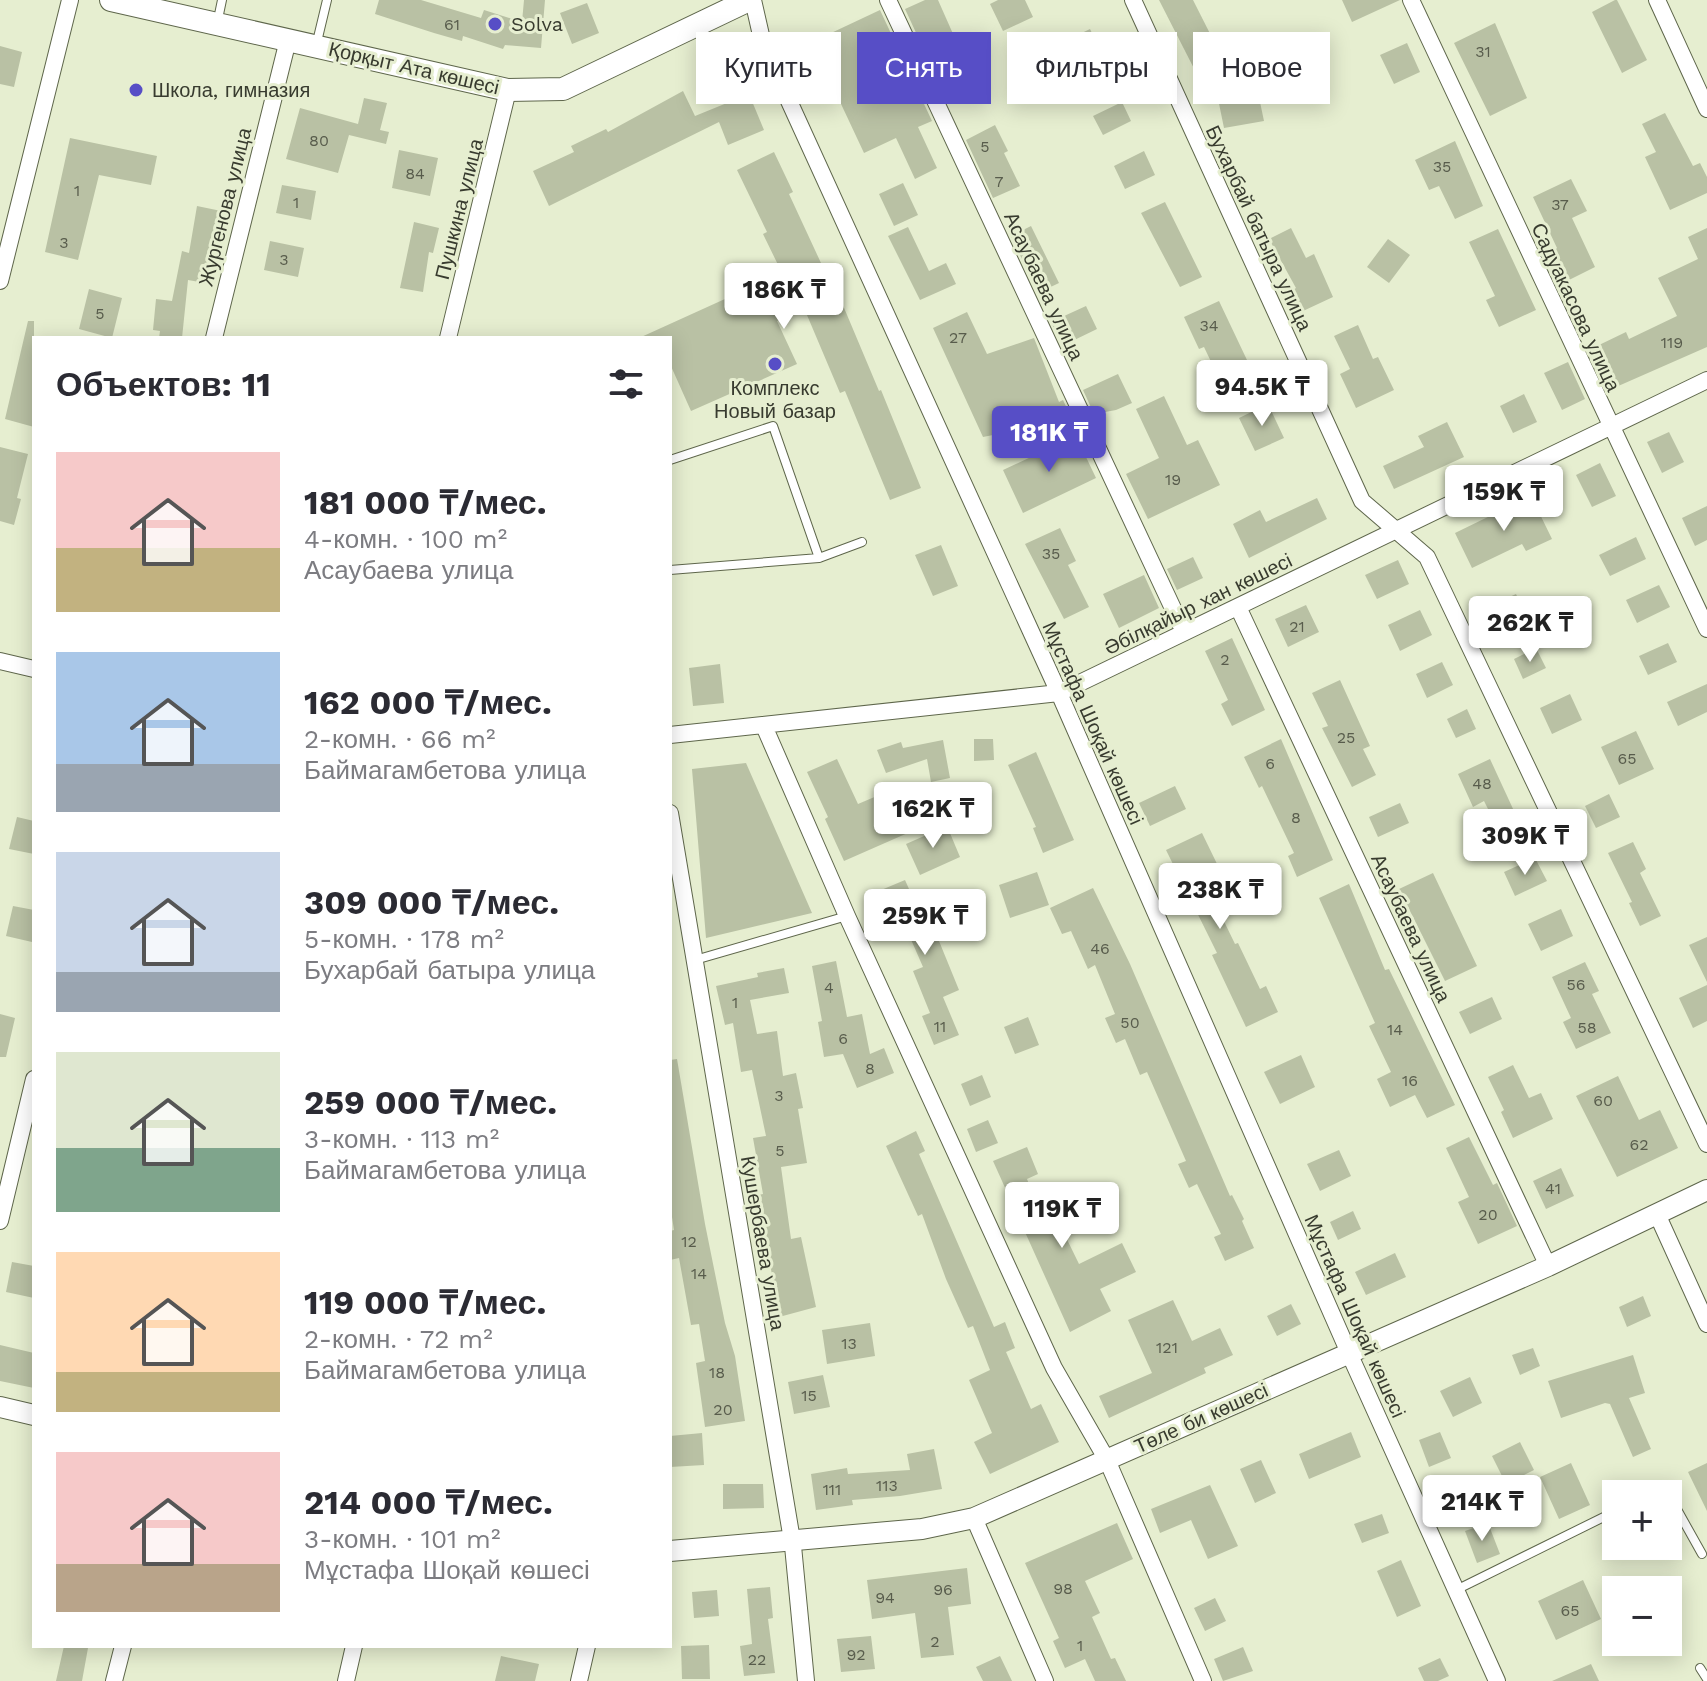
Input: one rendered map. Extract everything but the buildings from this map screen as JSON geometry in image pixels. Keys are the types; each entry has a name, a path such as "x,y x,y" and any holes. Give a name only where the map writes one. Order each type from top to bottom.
{"main road":[{"name":"Қорқыт Ата көшесі","path":"111,0 508,90 563,89 751,0"}],"street":[{"path":"0,281 70,0"},
{"name":"Мұстафа Шоқай көшесі","path":"751,0 763,44 1059,693 1497,1681"},
{"name":"Асаубаева улица","path":"888,0 1184,632"},
{"name":"Бухарбай батыра улица","path":"1133,0 1362,501 1427,557 1707,1144"},
{"name":"Садуакасова улица","path":"1411,0 1707,629"},
{"path":"1657,0 1707,109"},
{"name":"Жургенова улица","path":"214,336 288,40"},
{"name":"Пушкина улица","path":"448,336 508,90"},
{"name":"Әбілқайыр хан көшесі","path":"672,735 1059,693 1707,380"},
{"name":"Асаубаева улица","path":"1238,607 1548,1266"},
{"path":"0,661 32,669"},
{"path":"764,726 847,916 1054,1368 1107,1460 1203,1681"},
{"name":"Кушербаева улица","path":"672,825 792,1542 806,1681"},
{"path":"0,1221 32,1087"},
{"name":"Төле би көшесі","path":"672,1551 922,1529 974,1518 1548,1266 1707,1190"},
{"path":"1657,1214 1707,1324"},
{"path":"0,1407 32,1415"},
{"path":"974,1518 1045,1681"},
{"path":"114,1681 122,1648"},
{"path":"346,1681 354,1648"},
{"path":"579,1681 587,1648"}],"lane":[{"path":"217,24 222,0"},
{"path":"316,46 327,0"},
{"path":"672,459 773,426 819,558"},
{"path":"672,570 819,558 862,542"},
{"path":"695,960 847,916"},
{"path":"1456,1590 1602,1518"},
{"path":"1682,1518 1702,1554"},
{"path":"1700,1668 1707,1679"}],"place":[{"name":"Solva","path":"495,24"},
{"name":"Школа, гимназия","path":"136,90"},
{"name":"Комплекс Новый базар","path":"775,364"}]}
